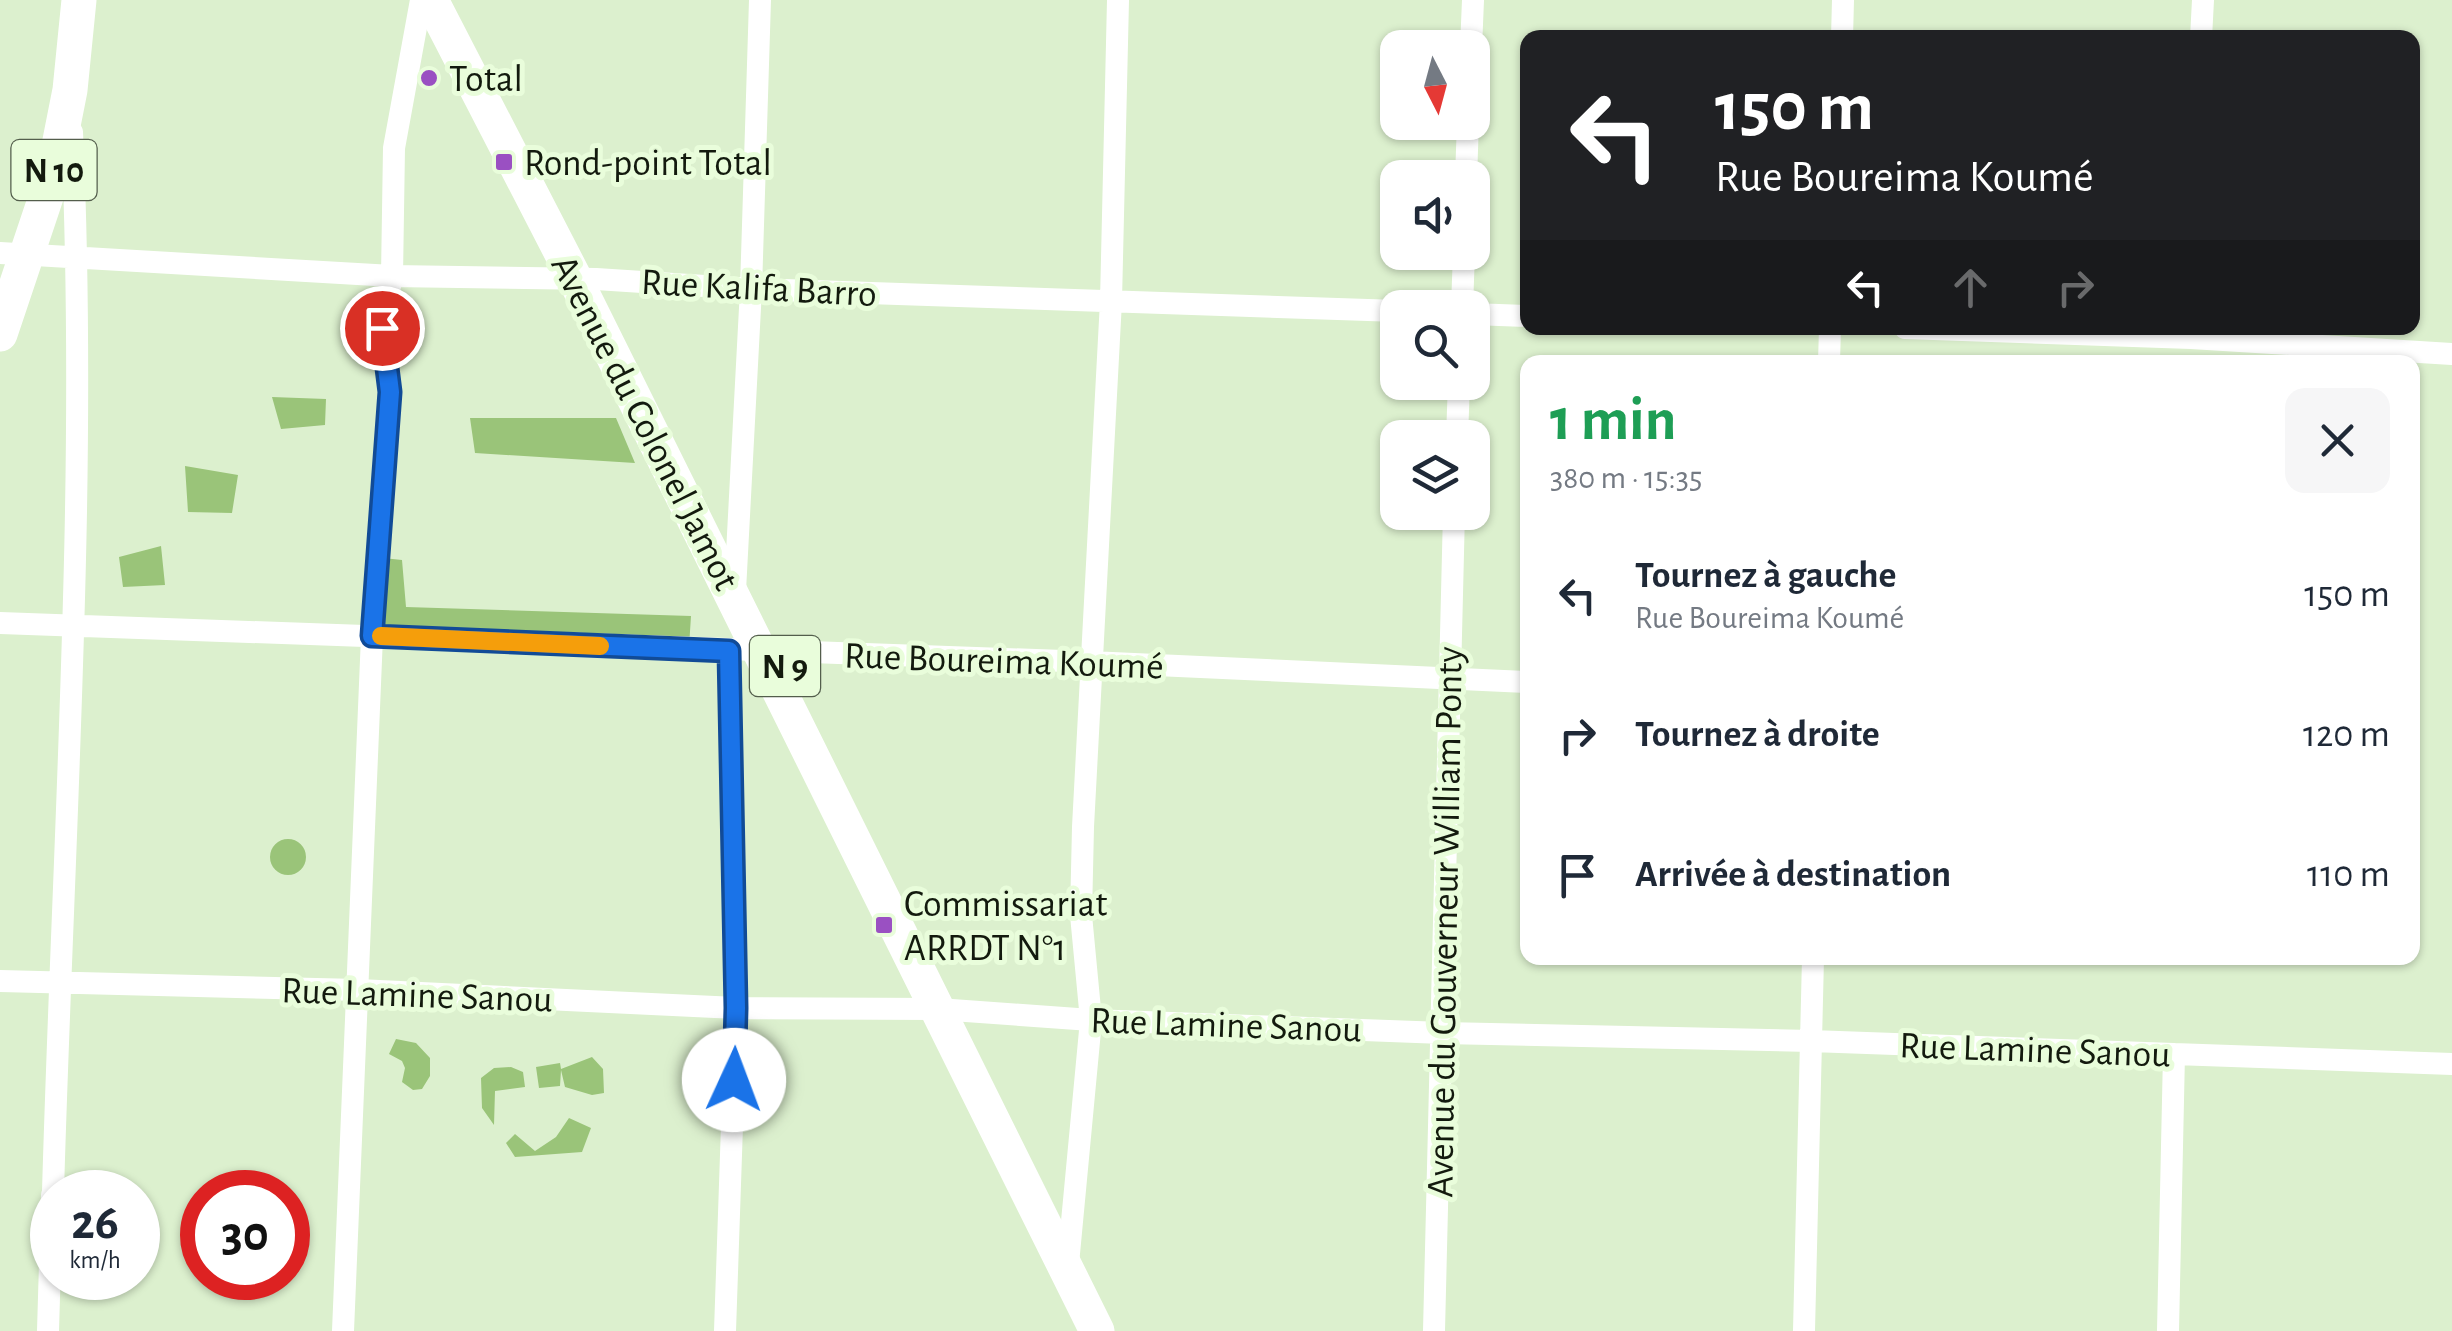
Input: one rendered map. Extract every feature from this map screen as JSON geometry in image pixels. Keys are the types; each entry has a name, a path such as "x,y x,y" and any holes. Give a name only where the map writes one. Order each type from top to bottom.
{"main road":[{"name":"N 10","path":"0,334 8,258 50,88 58,0"},
{"name":"N 10","path":"8,258 53,176 70,90 79,0"},
{"name":"Avenue du Colonel Jamot","path":"431,0 586,279"},
{"name":"Avenue du Colonel Jamot","path":"455,0 735,582 756,651 1069,1235 1116,1331"},
{"name":"Avenue du Colonel Jamot","path":"947,1010 1097,1331"}],"street":[{"path":"342,1331 372,636 390,392 382,328 392,276 394,148 421,0"},
{"path":"735,582 751,289 760,0"},
{"path":"1068,1273 1091,1020 1082,916 1090,662 1112,300 1118,0"},
{"path":"1472,30 1473,0"},
{"path":"1842,30 1843,0"},
{"path":"2202,30 2203,0"},
{"path":"53,1170 72,626 78,257 70,90"},
{"name":"Rue Kalifa Barro","path":"8,258 78,257 392,276 586,279 751,289 1380,311"},
{"path":"1490,315 1520,316"},
{"path":"2217,335 2452,354"},
{"name":"Avenue du Gouverneur William Ponty","path":"1434,1331 1453,530"},
{"name":"Rue Boureima Koumé","path":"0,623 1520,682"},
{"path":"724,1331 736,1008 756,651"},
{"path":"1804,1331 1814,965"},
{"name":"Rue Lamine Sanou","path":"0,980 358,990 736,1008 947,1010 1091,1020 1443,1033 1811,1041 2452,1064"},
{"path":"2168,1331 2174,1054"},
{"path":"48,1331 49,1300"}],"green space":[{"path":"272,397 326,399 325,425 281,429"},
{"path":"470,418 616,418 635,463 475,453"},
{"path":"185,466 238,475 232,513 188,512"},
{"path":"161,546 165,585 123,587 119,557"},
{"path":"383,558 402,560 406,607 691,616 689,647 376,631"},
{"path":"288,839 301,844 306,857 301,870 288,875 275,870 270,857 275,844"},
{"path":"396,1039 416,1043 430,1058 430,1076 422,1089 413,1090 402,1082 402,1061 389,1054"},
{"path":"592,1057 603,1069 604,1093 592,1095 565,1087 561,1070 560,1086 539,1088 536,1067 560,1063 561,1069"},
{"path":"511,1067 523,1072 525,1087 495,1091 494,1125 482,1108 481,1078 494,1068"},
{"path":"569,1118 591,1128 582,1152 515,1157 506,1143 515,1134 535,1151 556,1137"}],"slow traffic":[{"path":"381,636 600,646"}],"place":[{"name":"Total","path":"429,78"},
{"name":"Rond-point Total","path":"504,162"},
{"name":"Commissariat ARRDT N°1","path":"884,925"}],"route":[{"path":"382,328 390,392 372,636 729,651 734,1080"}]}
